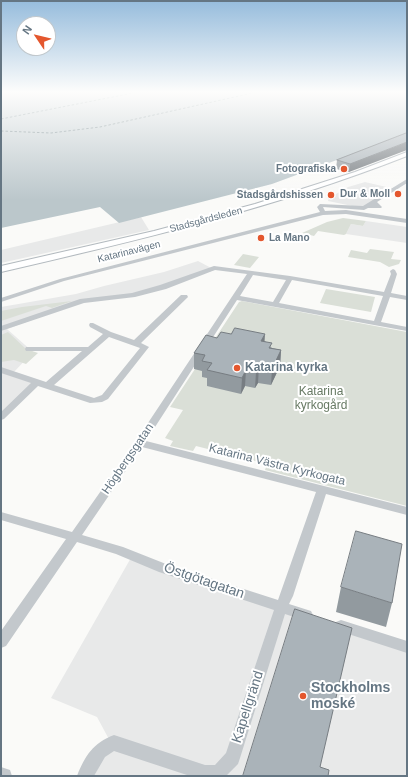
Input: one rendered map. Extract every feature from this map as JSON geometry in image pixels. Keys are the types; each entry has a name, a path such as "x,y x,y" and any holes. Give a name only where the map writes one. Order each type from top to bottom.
{"main road":[{"name":"Stadsgårdsleden","path":"1,274 215,225 325,187 407,154"},
{"name":"Stadsgårdsleden","path":"1,269 158,233 363,177 407,159"}],"street":[{"path":"323,213 320,207 322,205 361,208 367,206 379,207 374,202 407,181"},
{"name":"Katarinavägen","path":"1,300 62,280 323,213 333,212 407,221"},
{"path":"1,329 83,301 132,295 163,287 214,268 290,278 407,298"},
{"path":"377,323 388,294 394,274 393,270"},
{"name":"Högbergsgatan","path":"1,642 140,443 251,273"},
{"path":"275,304 290,278"},
{"path":"135,344 184,297"},
{"path":"235,297 407,329"},
{"path":"1,370 93,401 99,400 104,397 145,347 108,334 93,325"},
{"path":"47,386 108,334"},
{"path":"29,349 89,349"},
{"path":"1,417 36,383"},
{"name":"Katarina Västra Kyrkogata","path":"140,443 407,511"},
{"name":"Kapellgränd","path":"85,776 100,751 108,745 114,743 205,773 218,773 232,758 281,607 287,596 322,490"},
{"name":"Östgötagatan","path":"1,516 132,554 163,568 407,647"}],"shaded area":[{"path":"1,128 407,128 407,134 272,184 119,223 100,207 1,228"},
{"path":"365,182 395,189 362,208 328,201 329,198 348,187"},
{"path":"141,217 149,230 1,263 1,250"},
{"path":"366,221 407,227 407,243 346,234 351,224 363,226"},
{"path":"198,261 215,270 132,295 84,301 7,329 33,352 13,373 35,383 1,417 1,307 76,294 164,272"},
{"path":"132,556 407,648 407,776 94,776 111,743 97,717 51,698"}],"green space":[{"path":"343,218 366,221 363,226 351,224 344,235 318,231 314,236 302,233 327,222"},
{"path":"370,249 394,252 391,259 401,260 399,264 389,267 380,262 348,257 351,250 367,253"},
{"path":"243,254 259,257 250,268 234,265"},
{"path":"326,289 375,297 371,312 320,303"},
{"path":"72,301 52,308 46,306 1,321 1,311"},
{"name":"Katarina kyrkogård","path":"242,301 407,332 407,506 265,470 267,464 196,446 193,451 170,446 173,441 165,438 183,410 170,407 239,302"},
{"path":"8,332 26,349 38,353 26,364 14,360 1,362 1,335"}],"building":[{"path":"407,133 407,142 350,164 337,160"},
{"path":"235,328 265,334 261,341 272,343 269,348 281,350 272,369 259,366 256,372 246,370 242,378 207,370 212,363 202,361 205,355 194,353 206,335 217,338 221,332 231,334"},
{"path":"356,531 402,544 392,603 341,587"},
{"name":"Stockholms moské","path":"295,609 352,628 320,767 329,770 328,776 243,776"}],"ferry route":[{"path":"1,131 51,133 90,128"}],"place":[{"name":"Fotografiska","path":"344,169"},
{"name":"Dur & Moll","path":"398,194"},
{"name":"Stadsgårdshissen","path":"331,195"},
{"name":"La Mano","path":"261,238"},
{"name":"Katarina kyrka","path":"237,368"},
{"name":"Stockholms moské","path":"303,696"}]}
